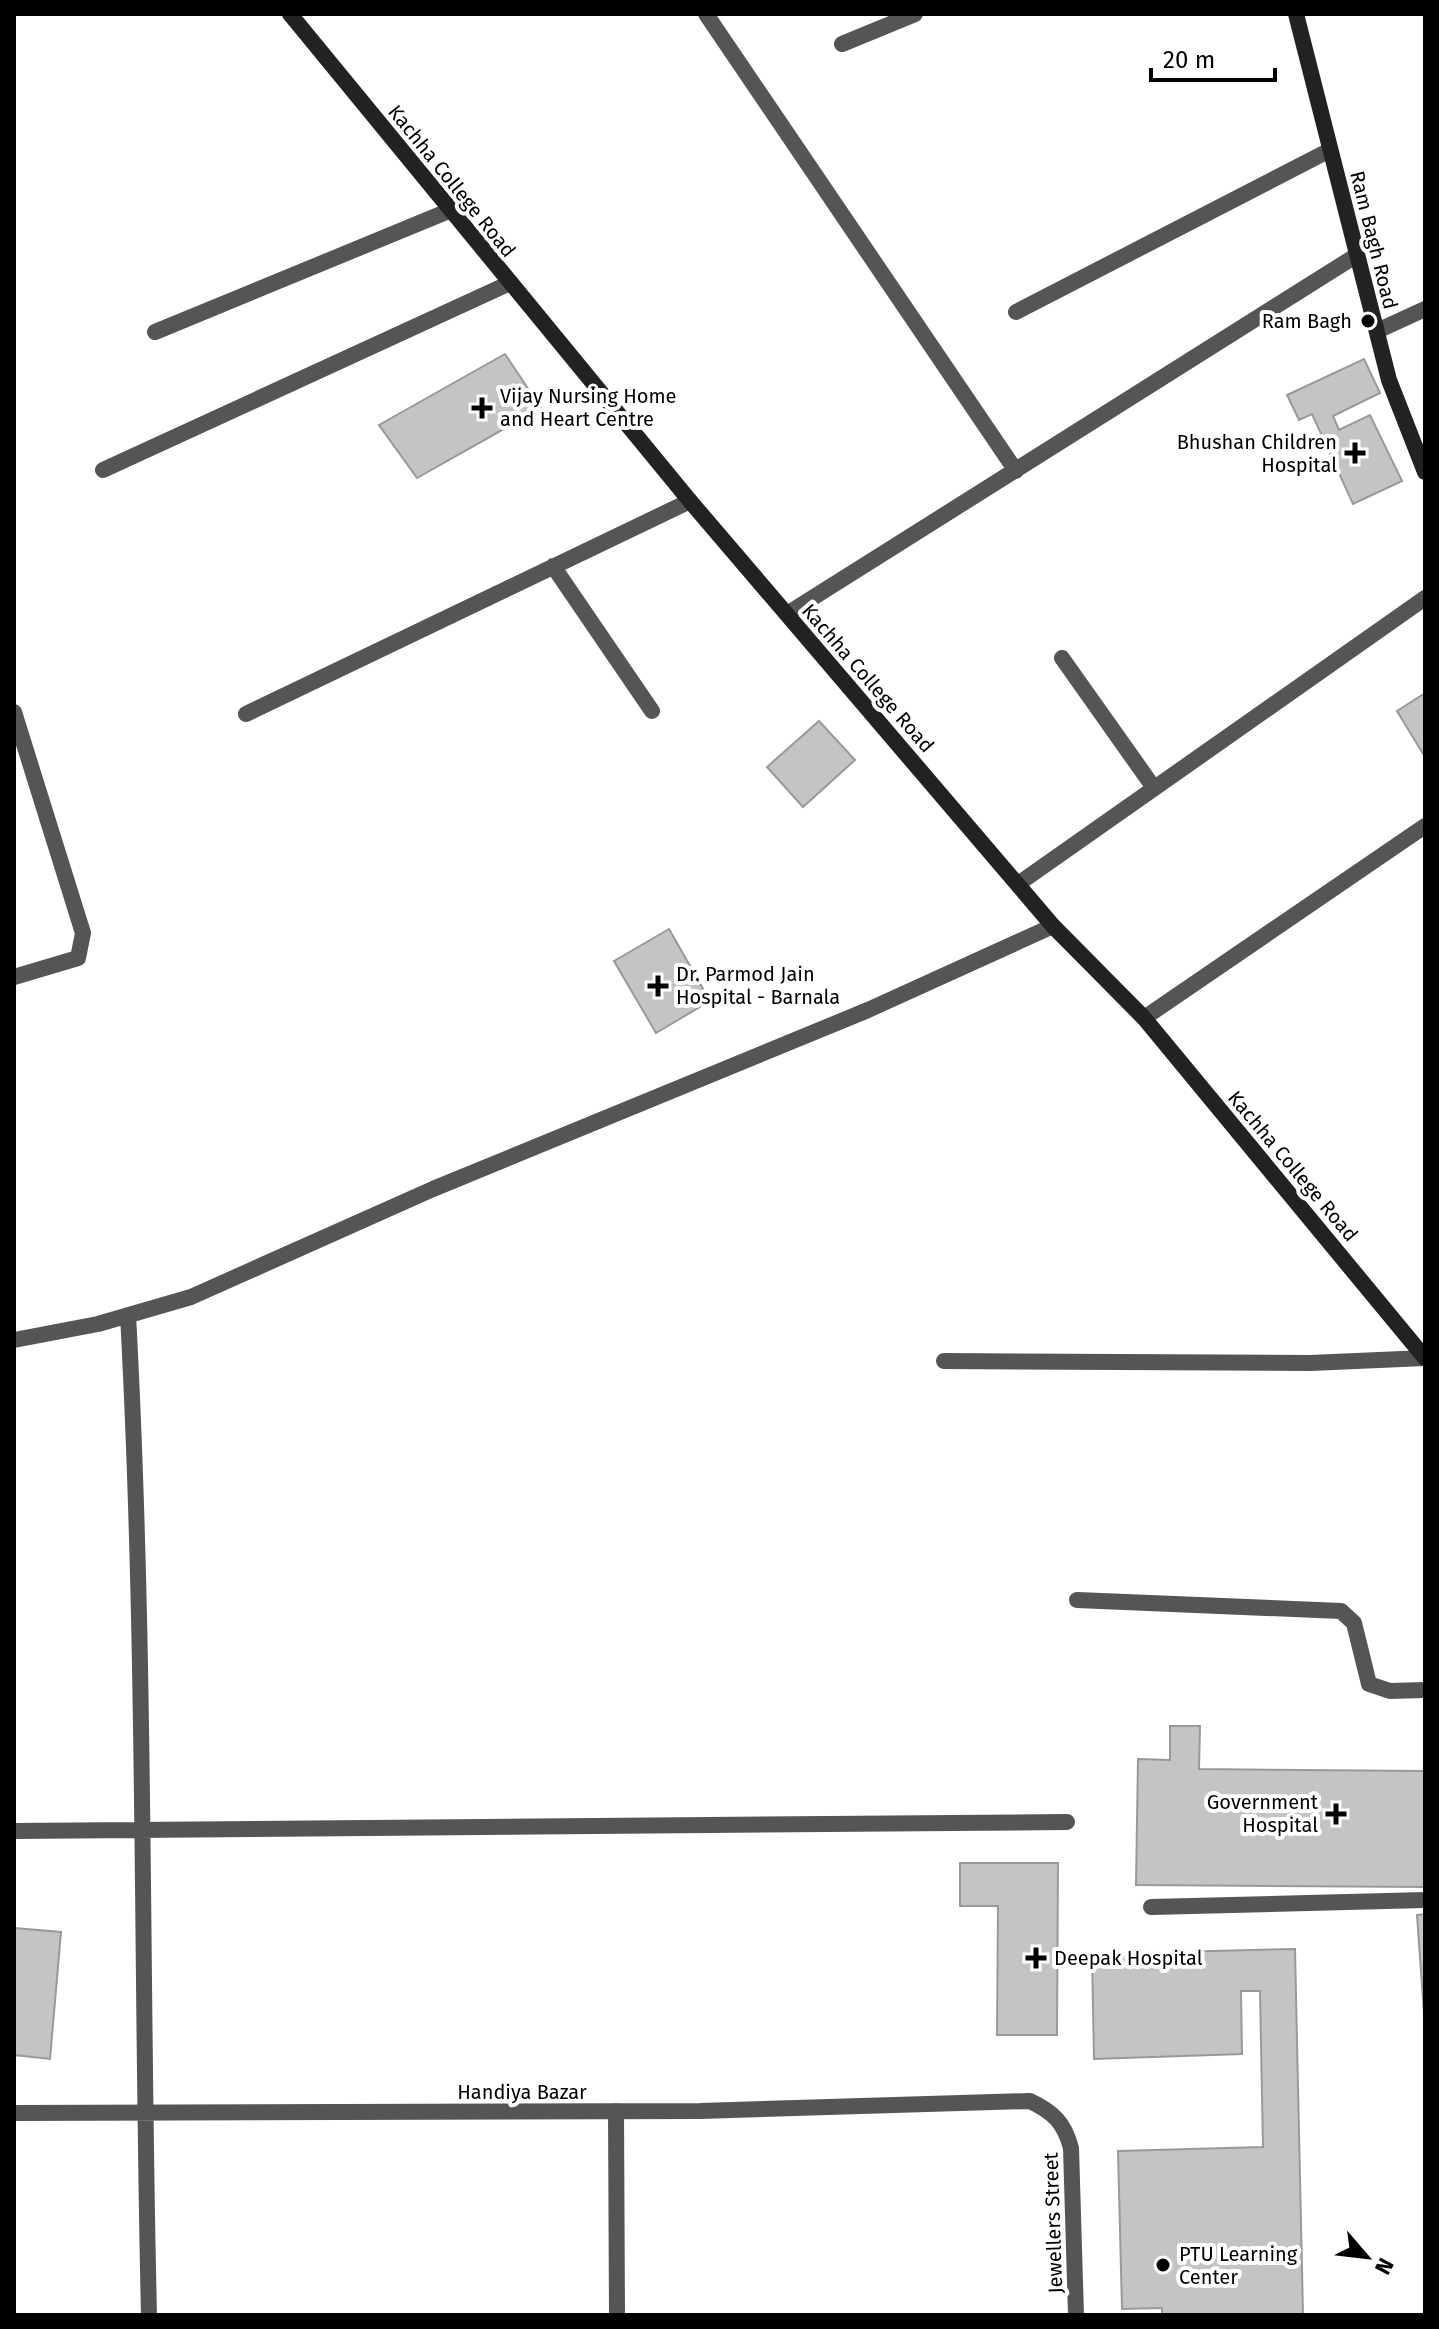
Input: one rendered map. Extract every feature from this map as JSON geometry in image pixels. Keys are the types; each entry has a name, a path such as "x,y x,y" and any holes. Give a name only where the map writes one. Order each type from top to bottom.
{"street":[{"name":"Kachha College Road","path":"290,14 690,501 1053,926 1144,1018 1425,1358"},
{"path":"706,14 1016,471"},
{"path":"842,44 915,14"},
{"name":"Ram Bagh Road","path":"1296,14 1389,380 1425,472"},
{"path":"1016,312 1330,150"},
{"path":"155,332 451,210"},
{"path":"787,614 1357,255"},
{"path":"103,470 510,283"},
{"path":"1377,331 1425,309"},
{"path":"246,714 690,501"},
{"path":"553,566 652,711"},
{"path":"1018,884 1425,598"},
{"path":"1062,658 1154,788"},
{"path":"14,712 83,933 78,958 14,977"},
{"path":"1144,1018 1425,826"},
{"path":"14,1340 128,1315 191,1297 433,1189 868,1010 1053,926"},
{"path":"128,1315 139,1523 140,1827 149,2315"},
{"path":"944,1361 1310,1363 1425,1358"},
{"path":"1077,1600 1341,1611 1354,1623 1369,1684 1379,1690 1425,1690"},
{"path":"14,1831 140,1827 1067,1822"},
{"path":"1151,1907 1425,1900"},
{"name":"Handiya Bazar","path":"14,2113 616,2111 1030,2101"},
{"name":"Jewellers Street","path":"1030,2101 1052,2111 1065,2128 1071,2148 1076,2315"},
{"path":"616,2111 617,2315"}],"building":[{"path":"505,354 541,408 417,478 379,425"},
{"path":"1364,359 1380,393 1333,416 1339,430 1370,415 1402,481 1353,504 1312,414 1299,420 1287,395"},
{"path":"1425,693 1425,757 1397,711"},
{"path":"819,721 855,760 803,807 767,767"},
{"path":"669,929 710,1001 656,1033 614,961"},
{"path":"1170,1726 1200,1726 1199,1769 1425,1771 1425,1887 1136,1885 1138,1759 1170,1760"},
{"path":"960,1863 1058,1863 1057,2035 997,2035 998,1906 960,1906"},
{"path":"1425,1914 1425,2027 1417,1915"},
{"path":"14,1928 61,1932 50,2059 14,2055"},
{"path":"1295,1949 1303,2315 1162,2315 1162,2308 1122,2309 1118,2151 1263,2147 1260,1991 1241,1991 1242,2054 1094,2059 1092,1954"}],"place":[{"name":"Ram Bagh","path":"1368,321"},
{"name":"Vijay Nursing Home and Heart Centre","path":"482,408"},
{"name":"Bhushan Children Hospital","path":"1355,453"},
{"name":"Dr. Parmod Jain Hospital - Barnala","path":"658,986"},
{"name":"Government Hospital","path":"1336,1814"},
{"name":"Deepak Hospital","path":"1036,1958"},
{"name":"PTU Learning Center","path":"1163,2265"}]}
